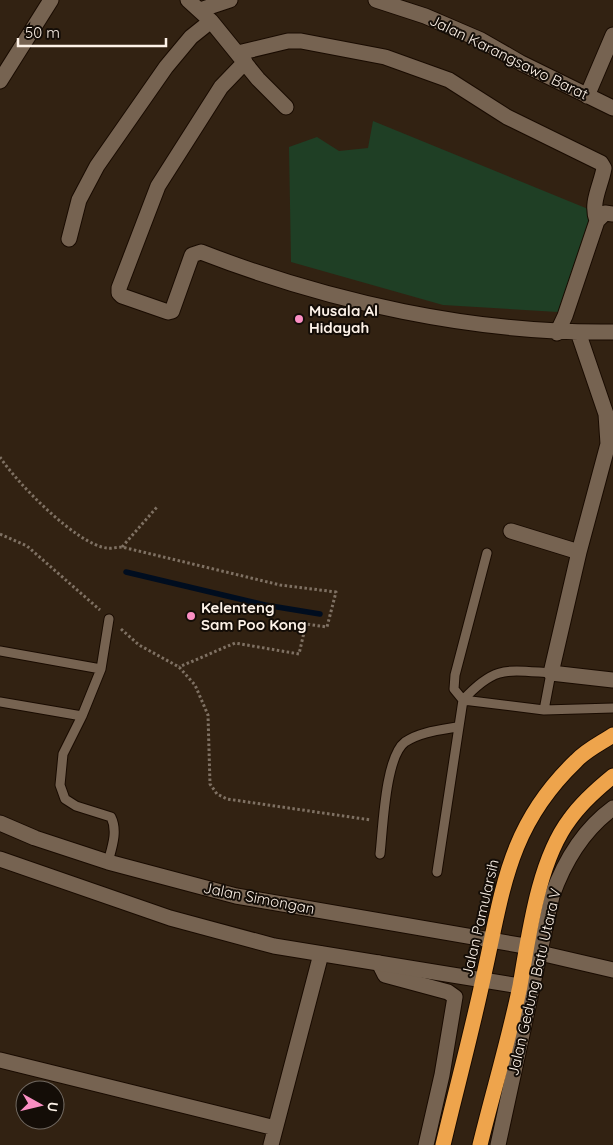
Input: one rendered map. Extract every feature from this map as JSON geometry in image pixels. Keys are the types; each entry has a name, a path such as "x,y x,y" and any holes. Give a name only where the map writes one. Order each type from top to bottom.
{"highway":[{"name":"Jalan Pamularsih","path":"443,1145 483,980 504,879 523,828 533,811 577,759 613,735"},
{"path":"480,1145 520,986 525,946 542,880 568,821 587,797 613,776"}],"street":[{"path":"0,81 51,0"},
{"path":"188,0 211,21 258,79 286,107"},
{"path":"200,10 230,0"},
{"name":"Jalan Karangsawo Barat","path":"376,0 425,16 481,40 613,108"},
{"path":"69,239 79,200 98,166 166,67 191,37 211,21"},
{"path":"587,96 613,34"},
{"path":"597,221 593,207 603,176 604,168 601,163 507,117 449,80 385,57 301,40 288,41 242,57 221,87 158,186 119,293 168,312 172,310 192,254 201,252 254,272 401,312 450,321 557,332 613,332"},
{"path":"557,332 565,316 597,221 605,214 613,214"},
{"path":"578,332 606,414 608,444 579,552 552,672 613,680"},
{"path":"511,531 579,552"},
{"name":"Jalan Gedung Batu Utara V","path":"498,1145 552,896 573,850 588,831 613,808"},
{"name":"Jalan Simongan","path":"0,823 35,838 108,862 236,896 525,946"},
{"path":"0,859 170,918 274,946 520,986"},
{"path":"540,952 613,970"},
{"path":"271,1145 321,954"},
{"path":"379,963 385,975 448,992 455,997 442,1075 426,1145"},
{"path":"0,1060 275,1128"}],"lane":[{"path":"487,553 455,675 454,689 463,700 544,710 613,708"},
{"path":"108,862 114,836 114,824 111,817 76,806 65,799 60,785 63,754 82,716 101,669 109,619"},
{"path":"0,651 101,669"},
{"path":"437,872 457,727 463,700 479,682 507,670 552,672 544,710"},
{"path":"0,702 82,716"},
{"path":"380,854 392,766 398,751 405,742 424,733 457,727"}],"path":[{"path":"0,457 10,473 57,518 82,538 106,548 122,547 280,585 336,592 327,627 306,624 299,654 235,643 179,667"},
{"path":"122,547 157,507"},
{"path":"0,534 27,546 139,645 179,667 195,685 208,715 210,784 217,794 227,799 384,822"}],"green space":[{"path":"373,121 593,211 558,312 443,305 291,262 289,147 317,137 339,151 368,148"}],"waterway":[{"path":"126,572 265,605 320,614"}],"place":[{"name":"Musala Al Hidayah","path":"299,319"},
{"name":"Kelenteng Sam Poo Kong","path":"191,616"}]}
